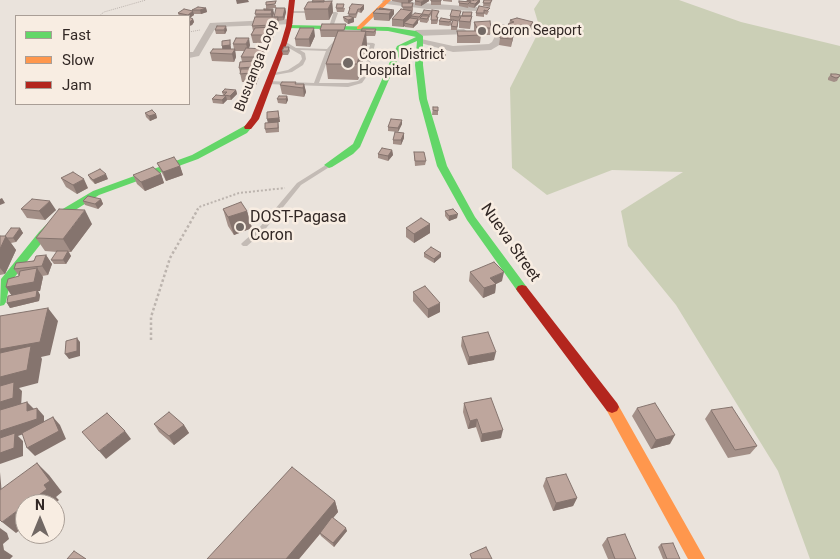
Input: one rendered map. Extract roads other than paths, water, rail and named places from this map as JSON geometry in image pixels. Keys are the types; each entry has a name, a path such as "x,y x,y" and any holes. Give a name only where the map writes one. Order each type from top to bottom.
{"street":[{"name":"Busuanga Loop","path":"0,302 3,283 43,234 65,212 96,193 195,157 244,131 255,119 284,42 290,20 292,0"},
{"path":"359,28 387,1 427,7 477,10"},
{"path":"190,57 196,54 213,25 290,20 331,27 359,28 419,37 453,49 490,47 496,44 504,27"},
{"path":"329,165 350,152 357,145 400,46 419,37 464,32"},
{"name":"Nueva Street","path":"419,37 422,99 442,166 453,187 493,251 610,404 697,559"}],"lane":[{"path":"290,20 312,12"},
{"path":"331,27 336,13 332,13"},
{"path":"270,79 290,72 301,64 303,54 284,42"},
{"path":"270,79 316,84 348,85 362,80 373,44 335,43 331,45 316,84"},
{"path":"295,49 329,50"},
{"path":"245,244 261,230 297,186 306,178 329,165"}],"place":[{"name":"Coron Seaport","path":"482,31"},
{"name":"Coron District Hospital","path":"348,63"},
{"name":"DOST-Pagasa Coron","path":"240,227"}]}
